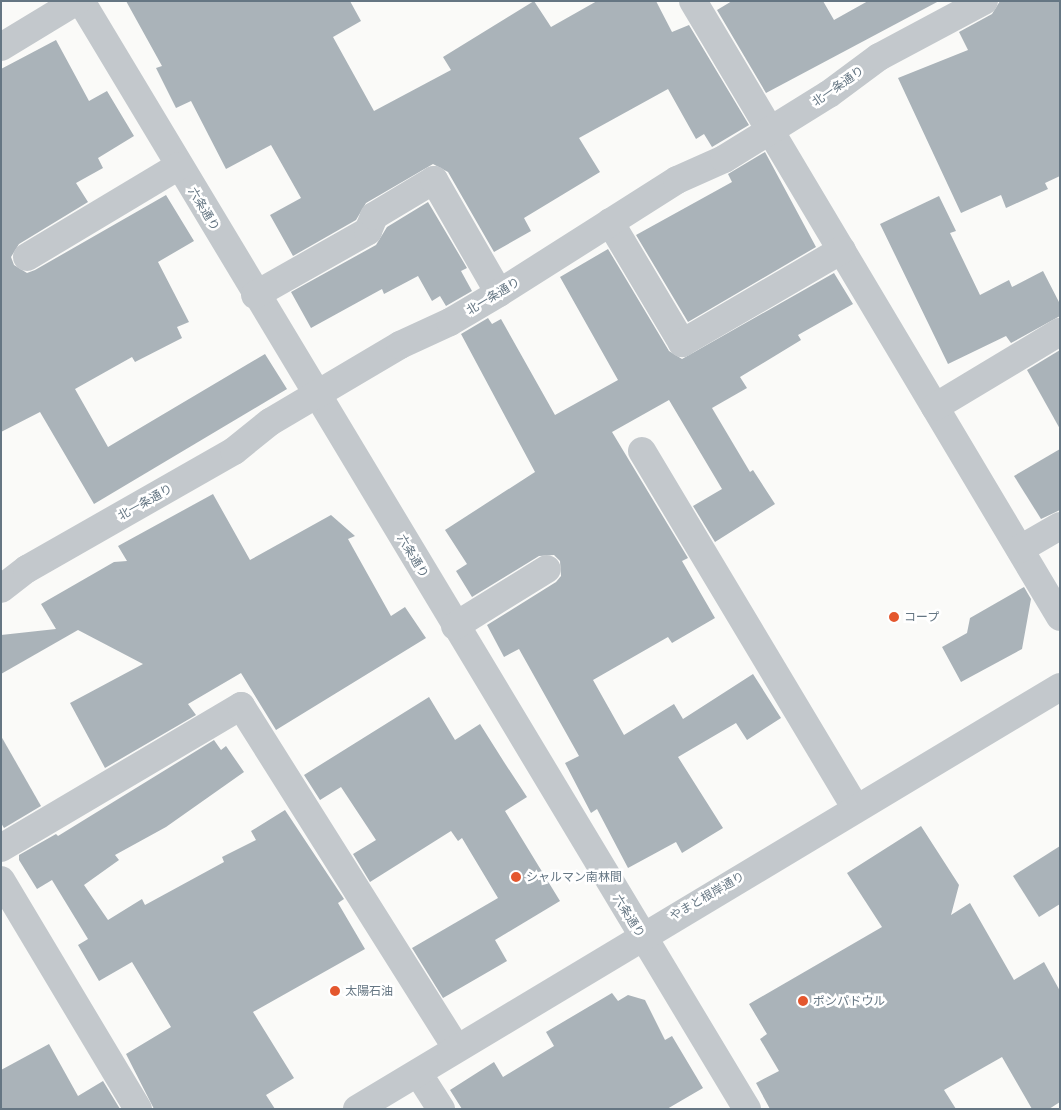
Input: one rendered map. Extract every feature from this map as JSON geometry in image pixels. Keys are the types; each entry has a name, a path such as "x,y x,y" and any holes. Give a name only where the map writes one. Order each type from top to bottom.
{"street":[{"path":"1,47 77,1"},
{"name":"六条通り","path":"81,1 255,295 747,1109"},
{"path":"693,1 1060,617"},
{"name":"北一条通り","path":"1,589 34,564 234,451 270,422 400,345 450,322 499,293 677,180 724,159 829,94 879,56 984,1"},
{"path":"27,257 179,166"},
{"path":"255,295 368,231 374,216 434,180 499,293"},
{"path":"610,222 682,343 842,250"},
{"path":"935,406 1060,332"},
{"path":"642,451 856,808"},
{"path":"1020,549 1060,526"},
{"path":"455,626 547,569"},
{"name":"やまと根岸通り","path":"357,1109 641,935 1060,687"},
{"path":"1,848 241,706 456,1048"},
{"path":"1,880 138,1109"},
{"path":"418,1073 441,1109"}],"building":[{"path":"126,1 350,1 361,21 333,37 374,111 451,70 443,57 534,1 551,27 597,1 656,1 672,32 689,25 749,125 712,147 704,134 696,139 668,89 579,138 600,172 524,218 531,231 494,252 448,172 433,164 366,203 356,220 293,256 270,215 301,198 271,145 226,169 191,101 176,108 156,68 162,66"},
{"path":"732,1 823,1 834,20 868,1 939,1 766,93 717,10"},
{"path":"1000,1 1060,1 1060,176 1045,183 1048,189 1006,208 1001,195 961,213 898,78 968,50 959,32 992,14"},
{"path":"56,40 89,101 107,91 134,136 98,158 103,168 76,183 88,202 19,244 11,257 14,265 27,273 35,270 166,195 194,241 158,262 189,322 177,327 182,338 135,362 132,357 75,389 108,447 265,354 287,389 94,504 40,412 1,432 1,69"},
{"path":"765,152 816,247 688,322 636,235 732,182 728,174"},
{"path":"939,196 956,231 950,233 980,295 1009,280 1012,287 1043,271 1060,304 1060,316 1011,343 1006,336 948,364 880,224"},
{"path":"428,202 467,268 461,271 472,291 446,306 440,296 432,301 418,276 384,294 382,289 311,328 291,292 376,245 387,227"},
{"path":"608,249 669,351 682,359 834,273 853,304 798,335 801,340 740,377 747,388 712,408 750,472 753,470 775,504 715,542 693,506 722,489 669,400 612,432 688,558 682,561 715,618 672,643 668,637 593,680 624,735 674,704 683,719 753,674 781,718 747,740 736,723 678,757 723,828 682,853 676,842 628,868 597,809 591,813 565,763 579,756 519,649 504,657 487,625 556,582 561,576 560,561 554,555 539,556 472,597 456,571 467,564 445,530 535,472 461,334 488,318 492,324 501,319 555,415 618,380 560,277"},
{"path":"1060,350 1060,429 1027,370"},
{"path":"1060,449 1060,510 1041,519 1014,476"},
{"path":"213,494 250,560 331,515 355,536 348,539 391,616 405,607 426,638 276,730 241,673 188,704 196,715 105,768 70,703 143,664 78,630 1,674 1,635 56,629 41,604 114,562 127,561 118,546"},
{"path":"1024,587 1031,599 1022,649 961,682 942,647 967,633 970,618"},
{"path":"429,697 455,740 480,724 527,797 505,811 560,901 495,940 507,961 443,998 412,948 498,898 462,838 458,841 451,831 370,882 353,854 376,840 341,787 320,800 304,775"},
{"path":"1,736 41,806 4,828 1,823"},
{"path":"214,740 221,750 226,746 244,772 166,827 115,855 119,860 84,885 108,920 142,899 145,905 224,862 222,857 256,840 251,831 285,810 344,899 338,903 365,949 253,1012 294,1078 266,1095 275,1109 154,1109 126,1054 171,1027 132,962 99,981 78,945 88,939 52,880 37,889 19,860 19,855 56,834 58,836"},
{"path":"921,826 959,885 951,915 970,903 1014,980 1044,962 1060,991 1060,1102 1049,1109 1032,1109 1002,1057 944,1090 956,1109 770,1109 756,1083 779,1071 760,1039 767,1034 749,1004 882,927 847,873"},
{"path":"1060,846 1060,904 1039,917 1013,876"},
{"path":"612,993 618,1001 628,995 645,1000 665,1040 672,1036 703,1088 667,1109 462,1109 450,1090 494,1062 503,1077 554,1046 546,1032"},
{"path":"49,1044 78,1096 103,1081 120,1109 1,1109 1,1070"}],"place":[{"name":"コープ","path":"894,617"},
{"name":"シャルマン南林間","path":"516,877"},
{"name":"太陽石油","path":"335,991"},
{"name":"ポンパドウル","path":"803,1001"}]}
